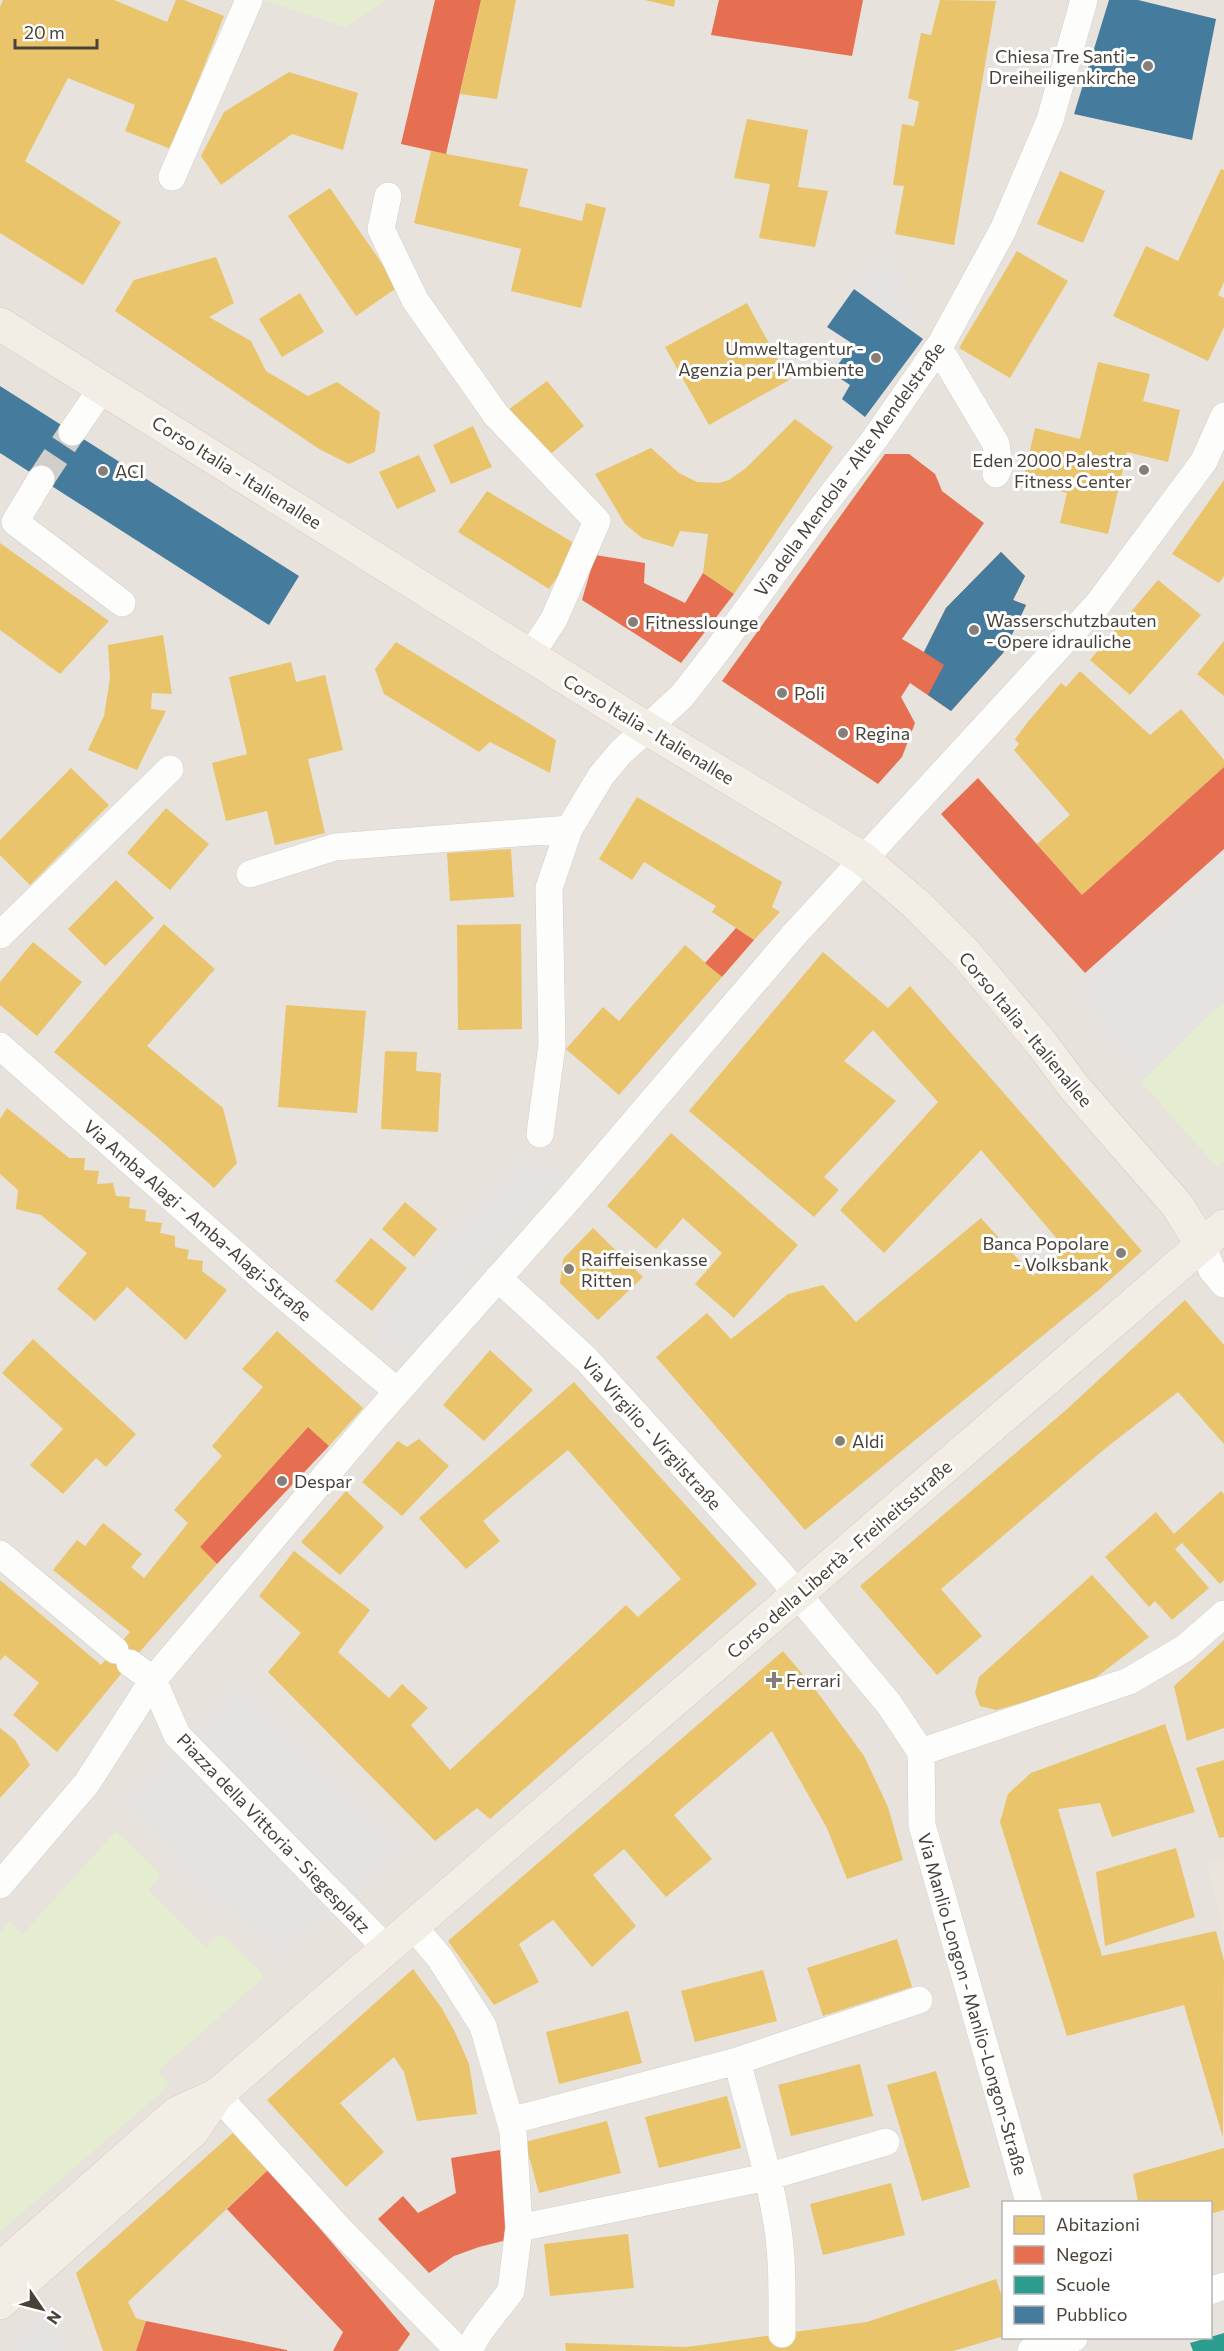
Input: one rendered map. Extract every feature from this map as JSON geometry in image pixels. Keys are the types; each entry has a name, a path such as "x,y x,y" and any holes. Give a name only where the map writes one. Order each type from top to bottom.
{"main road":[{"name":"Corso Italia - Italienallee","path":"0,324 646,728 862,858 916,904 966,954 1042,1044 1074,1087 1177,1205 1213,1236"},
{"name":"Corso della Libertà - Freiheitsstraße","path":"453,1891 1213,1236"},
{"name":"Piazza della Vittoria - Siegesplatz","path":"0,2303 192,2132 217,2095 453,1891"},
{"name":"Piazza della Vittoria - Siegesplatz","path":"0,2269 177,2113 217,2095"}],"street":[{"path":"172,177 249,0"},
{"name":"Via della Mendola - Alte Mendelstraße","path":"540,1134 552,1045 549,888 569,829 601,776 620,753 682,696 717,651 874,440 937,350 1003,230 1050,120 1084,0"},
{"path":"388,196 381,229 415,300 496,415 597,521 554,619 530,656"},
{"path":"937,350 945,357 996,444 999,466 996,474"},
{"path":"72,432 103,387"},
{"path":"0,1885 87,1782 153,1680 397,1391 573,1194 862,858 1098,604 1204,461 1224,416"},
{"path":"41,480 15,522 122,603"},
{"path":"0,935 170,769"},
{"path":"250,874 335,847 569,829"},
{"name":"Via Amba Alagi - Amba-Alagi-Straße","path":"0,1046 259,1275 397,1391"},
{"path":"1213,1236 1212,1270 1224,1284"},
{"name":"Via Virgilio - Virgilstraße","path":"498,1278 587,1360 797,1595"},
{"path":"0,1554 153,1680"},
{"path":"797,1595 889,1704 921,1752 1129,1681 1185,1648 1224,1614"},
{"name":"Piazza della Vittoria - Siegesplatz","path":"153,1680 177,1735 387,1948"},
{"name":"Via Manlio Longon - Manlio-Longon-Straße","path":"921,1752 922,1825 1029,2201"},
{"path":"413,1926 440,1958 483,2026 513,2131 519,2229 511,2291 480,2331 468,2351"},
{"path":"510,2121 737,2061 920,2000"},
{"path":"737,2061 777,2224 783,2334"},
{"path":"217,2095 345,2235 459,2351"},
{"path":"519,2229 767,2177 886,2142"},
{"path":"1031,2351 1067,2339"}],"shaded area":[{"path":"0,0 1224,0 1224,2351 0,2351"},
{"path":"885,238 921,324 915,333 846,284"},
{"path":"1224,849 1224,1001 1141,1082 1065,992"},
{"path":"521,1148 568,1175 408,1357 384,1359 368,1319"},
{"path":"237,1671 410,1851 279,1968 201,1895 113,1803"},
{"path":"1224,1859 1224,1931 1206,1863"},
{"path":"51,2297 71,2351 14,2351 11,2333"}],"green space":[{"path":"263,0 386,0 345,27"},
{"path":"1224,1001 1224,1161 1217,1167 1141,1082"},
{"path":"117,1832 159,1872 159,1877 148,1890 206,1947 217,1936 223,1936 261,1973 263,1978 158,2071 170,2085 0,2232 0,1932 9,1922 23,1934"}],"building: Abitazioni":[{"path":"3,0 114,0 167,22 176,0 184,0 224,16 171,149 125,131 135,105 68,78 25,161 121,222 83,285 0,233 0,7"},
{"path":"481,0 516,0 497,99 460,94"},
{"path":"645,0 675,0 674,7"},
{"path":"940,0 996,1 954,245 895,234 904,186 893,185 902,124 914,126 919,102 908,98 921,33 931,35"},
{"path":"289,72 358,93 343,150 292,134 221,185 201,156 224,112"},
{"path":"747,119 808,130 798,187 828,191 815,247 759,238 770,184 734,178"},
{"path":"431,151 528,169 519,206 582,221 586,203 606,208 581,308 511,291 521,249 414,223"},
{"path":"1221,169 1224,170 1224,282 1218,295 1224,298 1224,327 1208,361 1113,316 1146,246 1178,261"},
{"path":"1060,171 1105,191 1083,243 1037,224"},
{"path":"330,188 398,287 356,316 288,216"},
{"path":"1017,251 1068,281 1010,378 959,348"},
{"path":"216,257 234,303 209,317 251,341 266,371 308,396 337,382 380,412 375,452 349,464 319,449 115,311 134,280"},
{"path":"300,293 324,332 282,357 259,319"},
{"path":"747,303 789,380 709,425 665,347"},
{"path":"1098,362 1150,374 1143,401 1180,410 1168,462 1127,452 1108,534 1060,523 1067,493 1023,482 1035,428 1080,439"},
{"path":"547,381 584,426 546,458 508,410"},
{"path":"795,419 833,447 734,594 703,573 708,534 680,531 673,547 642,538 625,524 595,474 651,448 679,473 697,482 719,483 729,480 746,468"},
{"path":"473,426 492,467 451,484 433,445"},
{"path":"885,454 909,454 935,474 942,491 865,600 844,597 821,580 811,557"},
{"path":"419,455 436,491 397,509 379,472"},
{"path":"1224,480 1224,576 1219,583 1172,554"},
{"path":"487,491 579,546 549,589 458,532"},
{"path":"0,543 109,621 60,674 0,630"},
{"path":"1158,580 1201,615 1130,695 1090,660"},
{"path":"163,635 172,694 152,693 151,709 166,711 137,770 88,750 104,716 110,678 108,645"},
{"path":"1224,641 1224,696 1197,674"},
{"path":"396,642 556,740 550,773 490,742 479,752 384,694 375,669"},
{"path":"291,662 296,682 325,675 343,750 308,759 325,833 275,845 267,811 226,821 212,763 247,754 229,677"},
{"path":"1080,671 1150,735 1181,709 1224,760 1224,767 1082,895 1037,844 1070,815 1014,750 1019,744 1015,739 1027,723 1061,683 1066,687"},
{"path":"71,768 109,805 30,885 0,855 0,840"},
{"path":"637,797 782,882 772,907 780,912 754,940 712,912 716,906 644,862 632,880 599,859"},
{"path":"166,808 209,844 170,890 127,853"},
{"path":"511,849 514,897 450,901 447,853"},
{"path":"116,880 154,918 105,966 68,929"},
{"path":"164,924 215,969 147,1046 223,1108 237,1163 214,1188 157,1137 54,1052"},
{"path":"521,924 522,1029 458,1030 457,925"},
{"path":"33,942 82,982 37,1036 0,1005 0,982"},
{"path":"685,945 722,977 619,1095 566,1049 603,1007 619,1021"},
{"path":"823,952 888,1008 910,986 1142,1251 1100,1289 805,1530 656,1357 707,1313 731,1339 788,1294 823,1285 856,1322 981,1218 1033,1276 1065,1248 981,1150 884,1253 840,1210 938,1102 873,1030 844,1061 896,1101 824,1177 839,1190 814,1217 689,1111"},
{"path":"286,1005 366,1011 357,1113 278,1107"},
{"path":"385,1051 417,1052 416,1071 441,1073 438,1132 381,1129"},
{"path":"7,1108 69,1158 85,1158 84,1170 99,1171 97,1184 113,1183 116,1196 130,1197 129,1208 146,1210 145,1221 162,1223 160,1233 175,1236 175,1247 189,1250 187,1259 203,1261 202,1271 227,1290 186,1340 127,1287 95,1321 57,1289 87,1253 41,1215 16,1209 18,1190 0,1174 0,1119"},
{"path":"671,1133 798,1245 734,1318 695,1284 722,1253 683,1218 656,1249 607,1206"},
{"path":"405,1202 437,1229 414,1257 382,1229"},
{"path":"593,1228 643,1277 598,1320 560,1283 563,1259"},
{"path":"371,1238 407,1268 372,1311 335,1281"},
{"path":"1185,1300 1224,1345 1224,1444 1178,1392 1102,1451 941,1589 982,1636 937,1675 860,1586 1066,1410"},
{"path":"277,1331 363,1408 329,1446 308,1427 200,1547 217,1564 130,1663 57,1752 13,1715 39,1683 5,1655 0,1661 0,1580 101,1665 130,1632 53,1570 77,1540 85,1546 103,1523 142,1554 131,1567 144,1578 188,1523 174,1510 222,1456 212,1446 263,1387 242,1369"},
{"path":"33,1339 136,1434 106,1467 96,1458 63,1494 30,1465 63,1429 2,1373"},
{"path":"490,1350 533,1390 484,1441 443,1405"},
{"path":"574,1382 757,1584 490,1819 477,1808 435,1841 268,1672 301,1633 259,1596 294,1551 370,1610 338,1652 389,1698 402,1684 428,1708 411,1725 450,1770 626,1605 638,1617 681,1579 568,1450 483,1521 500,1541 466,1569 419,1518"},
{"path":"419,1439 449,1466 402,1516 362,1482 398,1441 407,1447"},
{"path":"346,1491 384,1527 340,1575 301,1542"},
{"path":"1221,1491 1224,1494 1224,1580 1220,1584 1182,1543 1175,1549 1209,1588 1172,1620 1155,1601 1149,1607 1105,1557 1156,1512 1174,1534"},
{"path":"1092,1575 1149,1637 1086,1685 996,1710 980,1706 975,1693 979,1677"},
{"path":"1224,1640 1224,1728 1187,1741 1174,1686"},
{"path":"783,1651 815,1689 864,1756 888,1807 903,1860 847,1879 827,1828 772,1731 674,1815 712,1859 666,1897 624,1849 593,1875 636,1926 592,1967 553,1920 519,1944 539,1982 494,2005 448,1941"},
{"path":"1165,1724 1195,1812 1112,1837 1100,1803 1058,1809 1102,1956 1216,1931 1224,1961 1223,2138 1184,2005 1067,2036 1000,1822 1008,1794 1031,1773"},
{"path":"0,1728 15,1740 30,1765 0,1798"},
{"path":"1224,1760 1224,1837 1219,1838 1196,1768"},
{"path":"1176,1848 1195,1917 1105,1946 1096,1872"},
{"path":"897,1939 912,1987 823,2016 807,1968"},
{"path":"413,1969 441,2007 455,2032 469,2064 477,2114 417,2121 404,2072 394,2057 340,2103 384,2152 346,2187 267,2100"},
{"path":"763,1970 777,2021 695,2042 681,1991"},
{"path":"628,2011 642,2063 559,2084 546,2032"},
{"path":"860,2064 873,2116 791,2136 778,2085"},
{"path":"936,2071 970,2187 922,2201 887,2085"},
{"path":"727,2096 741,2148 659,2168 645,2117"},
{"path":"607,2121 621,2173 539,2193 525,2142"},
{"path":"235,2131 269,2169 128,2302 136,2318 146,2321 136,2351 103,2351 76,2273"},
{"path":"1224,2148 1224,2210 1212,2213 1212,2201 1138,2201 1133,2174"},
{"path":"891,2183 905,2235 823,2255 810,2204"},
{"path":"628,2234 634,2288 550,2296 544,2244"},
{"path":"996,2279 1002,2296 1002,2337 953,2351 566,2351 565,2343 687,2347 867,2322"}],"building: Negozi":[{"path":"435,0 481,0 446,154 401,144"},
{"path":"719,0 863,0 852,56 711,35"},
{"path":"885,454 909,454 935,474 942,491 984,523 902,639 924,652 946,608 1001,552 1025,576 1013,600 1026,605 1003,653 951,711 910,683 901,697 915,723 902,757 878,784 722,681"},
{"path":"595,555 645,563 644,583 685,603 703,573 734,594 681,663 582,600"},
{"path":"1224,767 1224,849 1085,973 941,814 978,778 1082,895"},
{"path":"736,928 754,940 722,977 705,963"},
{"path":"308,1427 329,1446 217,1564 200,1547"},
{"path":"500,2150 511,2239 454,2256 429,2273 378,2219 403,2196 418,2213 456,2193 451,2158"},
{"path":"269,2169 410,2334 398,2351 333,2351 343,2332 227,2209"},
{"path":"146,2321 287,2350 287,2351 136,2351"}],"building: Scuole":[{"path":"1224,2333 1224,2351 1193,2351 1190,2343 1212,2339 1212,2337"}],"building: Pubblico":[{"name":"Chiesa Tre Santi - Dreiheiligenkirche","path":"1109,0 1138,0 1216,19 1192,140 1074,114"},
{"name":"Umweltagentur - Agenzia per l'Ambiente","path":"854,289 923,339 865,417 842,399 850,385 832,373 853,344 827,327"},
{"path":"0,386 299,576 269,625 0,453"},
{"name":"Wasserschutzbauten - Opere idrauliche","path":"1001,552 1025,576 1013,600 1026,605 1003,653 951,711 928,695 944,665 924,652 946,608"}],"tunnel":[{"path":"41,479 72,432"}],"place":[{"name":"Chiesa Tre Santi - Dreiheiligenkirche","path":"1148,66"},
{"name":"Umweltagentur - Agenzia per l'Ambiente","path":"876,358"},
{"name":"Eden 2000 Palestra Fitness Center","path":"1144,470"},
{"name":"ACI","path":"103,471"},
{"name":"Fitnesslounge","path":"633,622"},
{"name":"Wasserschutzbauten - Opere idrauliche","path":"974,630"},
{"name":"Poli","path":"782,693"},
{"name":"Regina","path":"843,733"},
{"name":"Banca Popolare - Volksbank","path":"1121,1253"},
{"name":"Raiffeisenkasse Ritten","path":"569,1269"},
{"name":"Aldi","path":"840,1441"},
{"name":"Despar","path":"282,1481"},
{"name":"Ferrari","path":"774,1680"}]}
